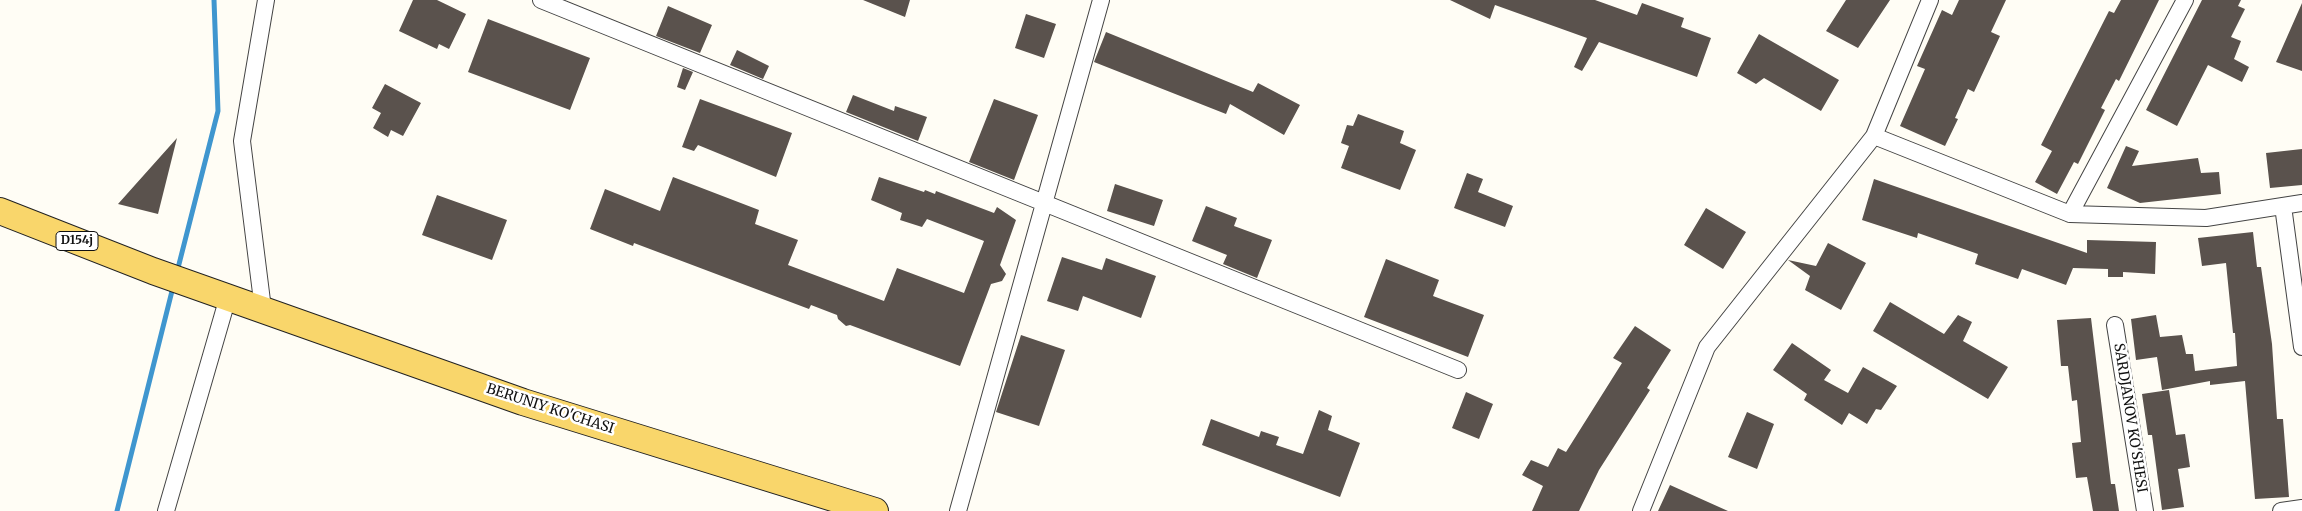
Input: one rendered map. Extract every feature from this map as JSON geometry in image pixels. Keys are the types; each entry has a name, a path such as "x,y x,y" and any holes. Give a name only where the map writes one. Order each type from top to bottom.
{"main road":[{"name":"D154j","path":"0,211 153,271 228,297"},
{"name":"BERUNIY KO'CHASI","path":"228,297 523,402 875,511"}],"street":[{"path":"263,309 242,141 266,0"},
{"path":"541,0 1458,370"},
{"path":"958,511 1101,0"},
{"path":"1641,511 1707,348 1874,136 1930,0"},
{"path":"2070,214 2185,0"},
{"path":"1874,136 2070,214 2206,218 2302,203"},
{"path":"2283,206 2302,347"},
{"path":"166,511 228,297"},
{"name":"SARDJANOV KO'SHESI","path":"2115,325 2145,511"},
{"path":"2280,511 2302,508"}],"building":[{"path":"413,0 437,0 466,14 449,49 439,44 437,49 399,31"},
{"path":"863,0 910,0 905,17"},
{"path":"1450,0 1595,0 1637,15 1642,3 1684,18 1681,27 1711,38 1697,77 1599,42 1582,71 1574,67 1587,38 1495,5 1490,19"},
{"path":"1846,0 1890,0 1858,48 1826,31"},
{"path":"1959,0 2006,0 1991,32 2000,36 1974,92 1968,89 1955,118 1958,119 1945,146 1900,126 1925,69 1917,66 1942,10 1952,15"},
{"path":"2121,0 2159,0 2119,81 2116,79 2101,108 2105,110 2078,164 2074,162 2057,194 2035,182 2052,151 2041,145 2109,11 2114,13"},
{"path":"2202,0 2241,0 2238,6 2245,9 2231,37 2241,41 2234,59 2249,67 2242,82 2208,65 2177,126 2146,110"},
{"path":"2302,3 2302,71 2276,62"},
{"path":"668,6 712,25 700,53 656,36"},
{"path":"1026,14 1056,24 1044,58 1015,48"},
{"path":"488,19 590,58 570,110 468,72"},
{"path":"1106,32 1253,92 1258,83 1300,105 1284,135 1230,104 1226,114 1094,62"},
{"path":"1759,34 1839,80 1821,111 1764,78 1756,84 1737,73"},
{"path":"737,50 769,66 763,79 730,65"},
{"path":"683,68 693,72 685,90 677,87"},
{"path":"385,84 421,103 403,136 391,130 388,137 373,128 381,113 372,108"},
{"path":"853,95 894,111 895,106 927,117 918,141 846,112"},
{"path":"700,99 792,133 776,177 698,145 694,151 682,147"},
{"path":"994,99 1038,115 1014,180 969,162"},
{"path":"1358,114 1404,131 1400,143 1416,150 1400,190 1341,168 1349,146 1341,143 1347,125 1353,126"},
{"path":"177,138 158,214 118,204"},
{"path":"2126,146 2139,151 2132,166 2198,158 2201,173 2219,172 2221,194 2140,203 2107,188"},
{"path":"2302,149 2302,185 2270,188 2266,153"},
{"path":"1467,173 1483,179 1478,192 1513,206 1505,227 1454,208"},
{"path":"673,177 759,210 755,224 798,240 788,265 884,301 897,268 964,293 984,241 927,219 922,227 900,220 902,213 871,200 879,177 924,192 925,190 935,194 936,191 994,213 997,207 1016,220 1000,265 1006,274 1002,281 991,284 960,366 850,325 846,326 838,319 837,315 811,305 809,309 634,243 633,246 590,229 605,189 660,211"},
{"path":"1874,179 2087,253 2087,240 2156,242 2155,274 2123,272 2123,277 2108,277 2108,269 2073,268 2066,285 2022,269 2018,279 1975,264 1978,254 1918,233 1917,238 1862,220"},
{"path":"1115,184 1163,200 1154,226 1107,211"},
{"path":"437,195 507,220 492,260 422,235"},
{"path":"1206,206 1237,218 1234,226 1272,240 1257,278 1223,264 1227,255 1192,241"},
{"path":"1706,208 1746,232 1723,269 1684,245"},
{"path":"2253,232 2257,267 2261,267 2272,344 2277,419 2283,419 2289,497 2255,499 2245,381 2210,385 2210,381 2162,390 2157,357 2136,360 2131,319 2156,315 2160,337 2182,335 2186,354 2193,354 2195,371 2237,366 2235,333 2233,333 2226,263 2202,266 2198,238"},
{"path":"1828,243 1866,263 1841,310 1805,290 1810,276 1788,260 1816,266"},
{"path":"1062,257 1102,270 1106,258 1156,276 1141,318 1083,296 1078,311 1047,301"},
{"path":"1386,259 1439,280 1433,296 1484,315 1468,357 1364,317"},
{"path":"1890,302 1944,334 1958,315 1972,322 1963,341 2008,367 1988,399 1873,331"},
{"path":"2091,318 2111,484 2115,484 2119,511 2093,511 2087,477 2076,478 2072,443 2081,442 2077,400 2072,401 2068,366 2061,366 2057,320"},
{"path":"1635,326 1671,350 1647,388 1650,390 1599,470 1579,511 1532,511 1543,486 1522,475 1531,460 1548,467 1558,448 1566,452 1622,363 1613,358"},
{"path":"1021,335 1065,350 1039,426 996,412"},
{"path":"1792,343 1831,370 1824,380 1848,393 1863,367 1897,386 1881,410 1876,409 1867,424 1849,413 1842,425 1804,400 1807,394 1773,370"},
{"path":"2169,390 2176,435 2185,434 2190,467 2178,469 2184,507 2162,510 2152,435 2148,435 2142,394"},
{"path":"1466,392 1493,404 1479,439 1452,428"},
{"path":"1319,410 1332,416 1328,430 1360,443 1340,497 1202,445 1211,419 1259,437 1261,431 1279,437 1276,445 1303,454"},
{"path":"1747,412 1774,424 1757,469 1728,457"},
{"path":"1670,485 1728,511 1658,511"}],"waterway":[{"path":"177,272 218,111 214,0"},
{"path":"117,511 173,287"}]}
